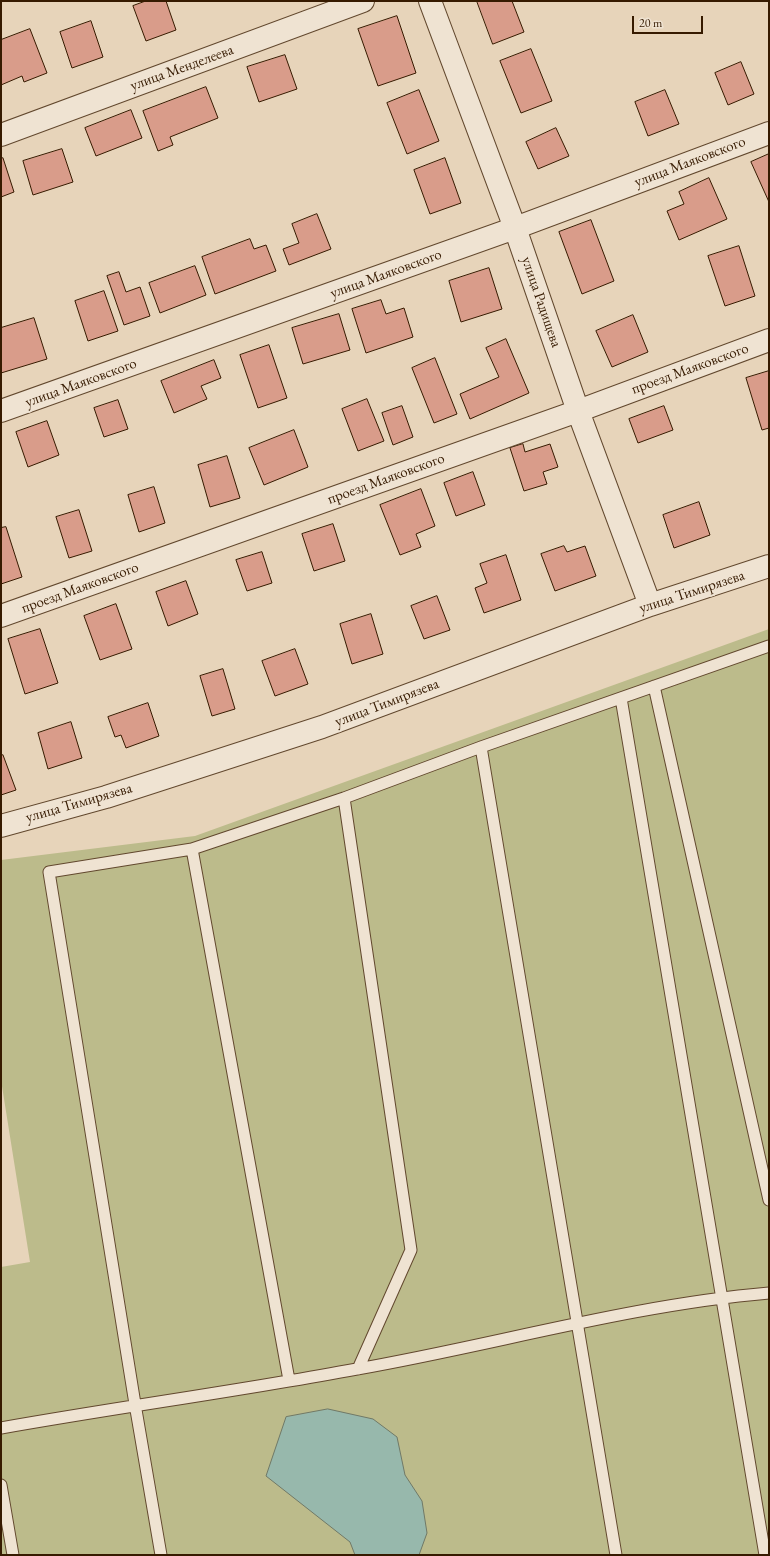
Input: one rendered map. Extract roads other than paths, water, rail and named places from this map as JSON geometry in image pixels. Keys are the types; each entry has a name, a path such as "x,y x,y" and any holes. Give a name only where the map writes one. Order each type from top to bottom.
{"street":[{"name":"улица Менделеева","path":"1,135 363,1"},
{"name":"улица Радищева","path":"430,1 515,228 578,410 650,604"},
{"name":"улица Маяковского","path":"1,411 515,228 769,133"},
{"name":"проезд Маяковского","path":"1,616 578,410 769,340"},
{"name":"улица Тимирязева","path":"1,826 106,797 322,727 650,604 769,566"}],"lane":[{"path":"161,1555 135,1404 49,872 192,849 344,798 481,747 769,646"},
{"path":"654,686 769,1200"},
{"path":"621,698 765,1555"},
{"path":"481,747 616,1555"},
{"path":"344,798 412,1250 358,1369"},
{"path":"192,849 289,1380"},
{"path":"1,1428 135,1404 358,1369 578,1323 722,1297 769,1293"},
{"path":"1,1485 12,1555"}],"water":[{"path":"328,1409 373,1419 397,1437 405,1475 422,1501 427,1533 419,1555 355,1555 350,1542 266,1476 286,1417"}]}
